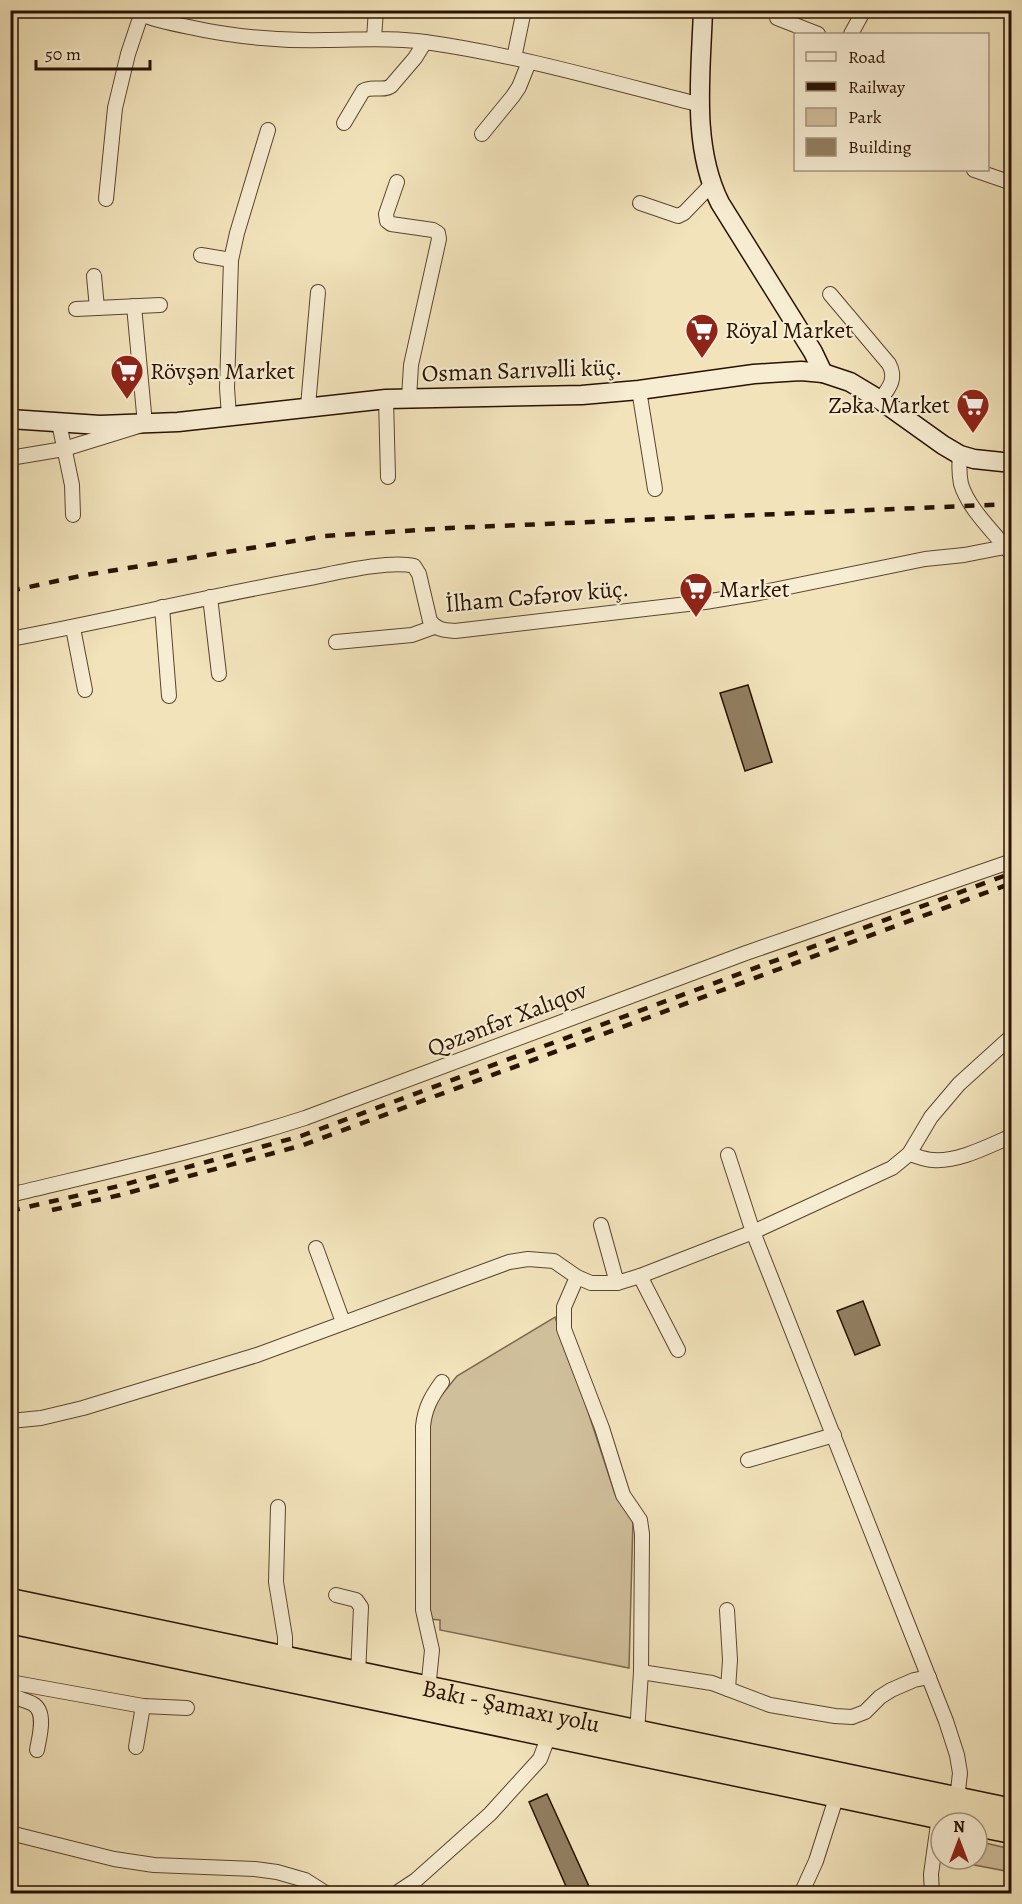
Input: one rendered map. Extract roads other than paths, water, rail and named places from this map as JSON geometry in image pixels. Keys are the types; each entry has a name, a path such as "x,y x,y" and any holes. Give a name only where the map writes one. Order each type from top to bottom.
{"highway":[{"name":"Bakı - Şamaxı yolu","path":"10,1601 1011,1810"},
{"name":"Bakı - Şamaxı yolu","path":"10,1621 929,1815"},
{"path":"989,1826 1011,1831"}],"street":[{"path":"374,38 376,10"},
{"path":"514,58 524,10"},
{"path":"703,10 701,105 703,147 711,185 813,352 823,373"},
{"path":"852,33 864,10"},
{"path":"106,199 115,108 136,13 220,34 254,39 374,38 425,42 514,58 701,105"},
{"path":"777,18 815,33"},
{"path":"344,123 363,91 368,88 391,86 415,58 425,42"},
{"path":"482,134 519,87 529,62"},
{"path":"229,416 227,388 231,260 268,130"},
{"path":"978,171 1011,183"},
{"path":"397,182 386,214 387,221 391,224 433,230 438,233 439,239 411,365 409,398"},
{"path":"640,203 678,216 684,213 711,185"},
{"path":"201,255 231,260"},
{"path":"94,276 97,308"},
{"path":"308,406 318,292"},
{"path":"830,294 889,364 893,372 891,384 880,400"},
{"path":"76,309 160,304"},
{"path":"10,458 64,449 145,424 134,306"},
{"name":"Osman Sarıvəlli küç.","path":"10,419 60,423 145,424 386,399 570,396 639,390 784,371 823,373 850,382 960,455 1011,463"},
{"path":"639,390 655,489"},
{"path":"386,399 388,477"},
{"path":"60,423 72,485 74,515"},
{"path":"960,455 959,471 962,486 974,507 1008,551"},
{"name":"İlham Cəfərov küç.","path":"10,639 210,597 355,570 405,564 414,566 419,574 427,615 434,627 455,631 705,602 925,559 1008,551"},
{"path":"210,597 219,674"},
{"path":"162,607 169,696"},
{"path":"73,627 85,690"},
{"path":"336,642 412,635 434,627"},
{"name":"Qəzənfər Xalıqov","path":"10,1195 166,1158 305,1118 746,953 1011,861"},
{"path":"10,1421 41,1418 83,1408 257,1355 509,1262 528,1259 554,1262 591,1283 617,1283 640,1276 753,1232 892,1168 909,1154 931,1116 959,1084 1011,1036"},
{"path":"909,1154 933,1160 947,1159 1011,1136"},
{"path":"728,1155 753,1232 929,1677 957,1755 960,1773 957,1800"},
{"path":"601,1224 617,1283"},
{"path":"316,1248 343,1322"},
{"path":"640,1276 678,1350"},
{"path":"577,1277 564,1307 564,1329 602,1428 623,1495 640,1520 642,1534 641,1672 637,1733"},
{"path":"428,1690 432,1650 423,1610 423,1426 424,1412 432,1395 442,1382"},
{"path":"748,1460 834,1435"},
{"path":"278,1507 276,1582 285,1637 285,1660"},
{"path":"336,1595 356,1600 361,1607 358,1675"},
{"path":"727,1610 730,1660 728,1689"},
{"path":"641,1672 693,1678 771,1705 852,1717 865,1712 891,1690 914,1680 929,1677"},
{"path":"10,1682 142,1706 187,1708"},
{"path":"10,1694 35,1705 40,1712 41,1723 37,1750"},
{"path":"136,1747 142,1706"},
{"path":"394,1893 417,1887 490,1814 540,1759 549,1736"},
{"path":"801,1893 816,1861 837,1795"},
{"path":"10,1833 134,1862 277,1872 305,1880 327,1893"},
{"path":"931,1871 932,1893"}],"railway":[{"path":"10,591 85,575 325,536 450,528 1012,504"},
{"path":"10,1211 119,1186 301,1136 1012,873"},
{"path":"52,1210 120,1195 303,1145 1012,883"}],"place":[{"name":"Röyal Market","path":"702,359"},
{"name":"Rövşən Market","path":"127,400"},
{"name":"Zəka Market","path":"973,434"},
{"name":"Market","path":"696,618"}]}
